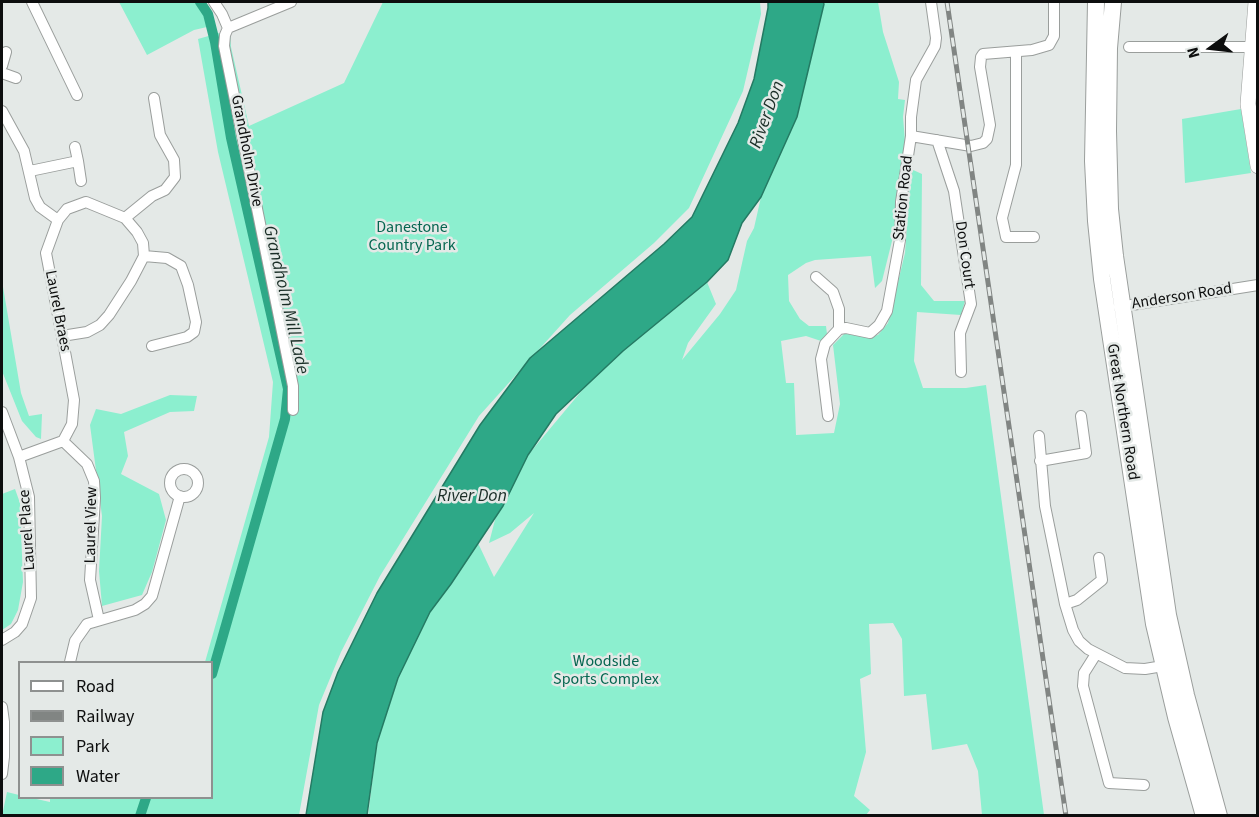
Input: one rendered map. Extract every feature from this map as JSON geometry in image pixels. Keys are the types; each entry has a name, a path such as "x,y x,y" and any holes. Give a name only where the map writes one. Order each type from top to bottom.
{"main road":[{"name":"Great Northern Road","path":"1096,2 1093,189 1099,253 1114,308 1164,588 1171,665 1204,816"},
{"name":"Great Northern Road","path":"1113,2 1109,48 1109,178 1118,277 1114,308 1154,624 1171,665"},
{"path":"1171,665 1219,816"}],"street":[{"path":"32,2 77,94"},
{"path":"214,2 228,28 291,2"},
{"path":"911,136 916,80 935,46 931,2"},
{"name":"Station Road","path":"839,329 846,328 870,333 879,325 887,311 900,240 901,202 911,136 975,146 985,141 990,125 980,67 981,57 983,54 1032,50 1049,45 1054,36 1054,2"},
{"path":"1256,2 1248,104 1257,166"},
{"name":"Grandholm Drive","path":"228,28 224,46 293,386 293,410"},
{"path":"1129,47 1252,47"},
{"path":"2,66 6,52"},
{"path":"1016,52 1016,165 1002,218 1006,237 1034,237"},
{"path":"2,73 16,78"},
{"path":"125,218 152,196 165,190 175,177 174,160 160,135 154,98"},
{"path":"2,111 24,151 35,198 40,207 58,220 67,208 86,202 125,218 143,243 144,256 131,281 100,326 87,332 62,336"},
{"name":"Don Court","path":"937,140 954,191 971,304 960,333 961,372"},
{"path":"75,147 81,181"},
{"path":"30,171 78,161"},
{"name":"Laurel Braes","path":"58,220 46,253 74,400 72,424 63,441"},
{"path":"144,256 167,258 181,266 188,285 196,322 194,332 187,337 152,346"},
{"path":"816,277 833,292 839,309 839,329 825,344 821,359 828,416"},
{"name":"Anderson Road","path":"1114,308 1257,285"},
{"name":"Laurel Place","path":"2,412 19,456 29,497 31,598 22,624 15,632 2,640"},
{"path":"1040,461 1086,453 1081,416"},
{"path":"1039,436 1045,506 1065,604 1079,641 1096,654 1125,668 1145,669 1171,665"},
{"path":"19,456 63,441"},
{"name":"Laurel View","path":"63,441 87,464 94,481 96,498 90,580 99,620"},
{"path":"70,661 75,641 87,624 135,610 152,596 180,496"},
{"path":"1065,604 1077,600 1102,580 1099,558"},
{"path":"1096,654 1084,673 1083,686 1109,783 1144,785"},
{"path":"2,707 4,722 2,774"}],"green space":[{"path":"119,2 195,2 204,15 207,27 194,30 147,55"},
{"name":"Danestone Country Park","path":"383,2 760,2 761,14 743,91 689,208 654,243 570,315 479,416 380,576 341,652 319,705 299,815 2,816 7,792 18,795 18,799 50,802 50,799 213,799 213,661 205,661 269,437 273,382 218,152 198,39 230,32 231,47 249,126 344,83"},
{"name":"Woodside Sports Complex","path":"823,2 878,2 883,32 899,82 898,99 905,100 903,117 905,141 894,233 882,281 875,288 871,256 815,260 788,275 789,301 800,319 809,326 826,326 827,334 821,341 806,336 781,341 786,383 794,383 796,435 834,433 840,404 833,345 845,333 866,337 878,335 888,323 905,253 911,169 922,174 921,285 934,301 965,301 961,315 917,312 914,361 923,388 966,388 986,385 1044,815 982,815 978,771 967,744 932,750 926,694 904,696 902,639 893,623 869,624 871,674 860,679 866,752 854,796 870,810 866,815 368,816 377,743 398,678 430,612 478,543 494,577 534,513 510,533 489,543 496,516 528,455 589,382 707,282 716,304 688,343 682,360 720,314 736,290 747,241 754,228 761,197 797,117"},
{"path":"1241,109 1251,173 1185,183 1182,119"},
{"path":"2,281 21,393 29,416 42,414 41,439 36,437 22,421 2,371"},
{"path":"170,395 197,396 194,411 170,412 124,432 128,456 121,474 159,494 166,520 152,572 142,595 102,606 99,571 102,516 90,425 96,409 121,414"},
{"path":"15,489 20,503 23,582 18,610 11,624 2,630 2,494"}],"water":[{"name":"River Don","path":"768,2 823,2 824,4 797,117 761,197 742,223 728,260 707,282 623,351 556,414 528,455 503,506 430,612 398,678 377,743 367,815 306,815 323,712 338,672 377,593 480,425 530,358 664,244 692,217 738,123 754,79"}],"waterway":[{"name":"Grandholm Mill Lade","path":"200,2 208,14 215,42 231,138 288,389 285,419 213,671"},
{"name":"Grandholm Mill Lade","path":"140,816 146,799"}],"railway":[{"path":"947,2 1066,816"}]}
